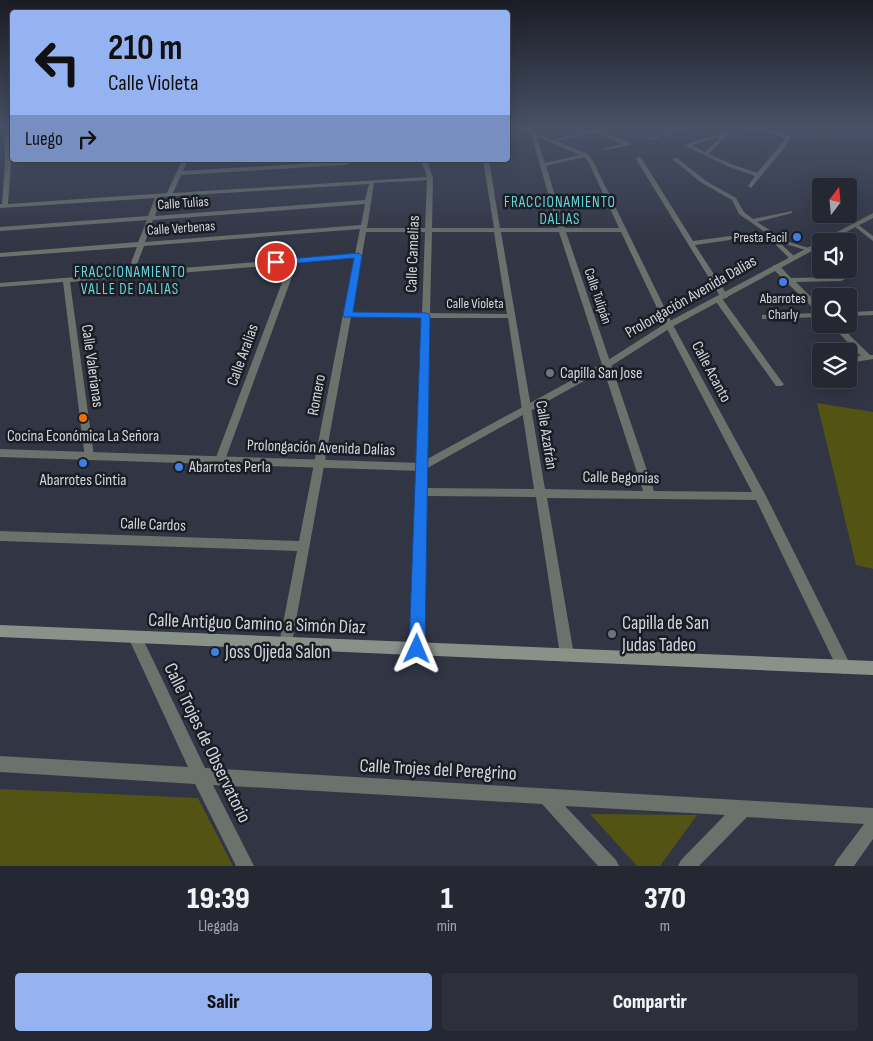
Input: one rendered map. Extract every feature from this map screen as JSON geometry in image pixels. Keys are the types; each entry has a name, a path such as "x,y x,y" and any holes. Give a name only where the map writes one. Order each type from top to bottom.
{"main road":[{"name":"Calle Antiguo Camino a Simón Díaz","path":"0,631 873,668"}],"street":[{"path":"8,167 3,206 430,178"},
{"path":"170,194 182,167"},
{"path":"179,173 272,167"},
{"name":"Calle Camelias","path":"417,649 430,178 426,167"},
{"name":"Calle Azafrán","path":"487,167 567,655"},
{"name":"Calle Tulipán","path":"544,167 562,230 650,494"},
{"name":"Calle Acanto","path":"593,167 669,325 760,496 844,667"},
{"path":"644,167 692,243 721,298 779,384"},
{"path":"686,167 704,182 734,199 737,210 765,231 786,242 809,249"},
{"path":"739,167 757,175"},
{"path":"751,186 757,175 765,167"},
{"name":"Romero","path":"286,644 372,181"},
{"path":"130,274 159,195"},
{"name":"Calle Tulias","path":"0,229 368,202"},
{"path":"751,221 790,212"},
{"name":"Prolongación Avenida Dalias","path":"840,233 873,216"},
{"path":"856,225 873,239"},
{"name":"Calle Verbenas","path":"0,255 364,229 623,230"},
{"path":"765,231 792,258"},
{"path":"692,243 730,238"},
{"name":"Prolongación Avenida Dalias","path":"0,453 422,467 608,364 669,325 812,248"},
{"path":"0,285 358,256"},
{"name":"Calle Aralias","path":"220,460 294,261"},
{"path":"776,267 812,303"},
{"path":"790,280 841,279"},
{"name":"Calle Valerianas","path":"66,280 89,456"},
{"path":"857,314 873,313"},
{"path":"765,317 812,314"},
{"name":"Calle Violeta","path":"348,315 512,316"},
{"path":"844,333 870,357"},
{"path":"857,359 870,357"},
{"name":"Calle Begonias","path":"421,492 760,496"},
{"name":"Calle Cardos","path":"0,536 304,546"},
{"name":"Calle Trojes de Observatorio","path":"135,637 200,776 245,866"},
{"name":"Calle Trojes del Peregrino","path":"0,764 873,816"},
{"path":"546,797 610,866"},
{"path":"687,866 743,809"},
{"path":"844,866 873,825"}],"shaded area":[{"path":"817,403 873,412 873,569 856,565"},
{"path":"0,789 198,798 233,866 0,866"},
{"path":"590,814 697,815 660,866 637,866"}],"place":[{"name":"Presta Facil","path":"797,237"},
{"name":"Abarrotes Charly","path":"783,282"},
{"name":"Capilla San Jose","path":"550,373"},
{"name":"Cocina Económica La Señora","path":"83,418"},
{"name":"Abarrotes Cintia","path":"83,463"},
{"name":"Abarrotes Perla","path":"179,467"},
{"name":"Capilla de San Judas Tadeo","path":"612,634"},
{"name":"Joss Ojjeda Salon","path":"215,652"}],"district":[{"name":"FRACCIONAMIENTO DALIAS","path":"560,210"},
{"name":"FRACCIONAMIENTO VALLE DE DALIAS","path":"130,280"}],"route":[{"path":"276,262 358,256 348,315 426,315 417,649"}]}
